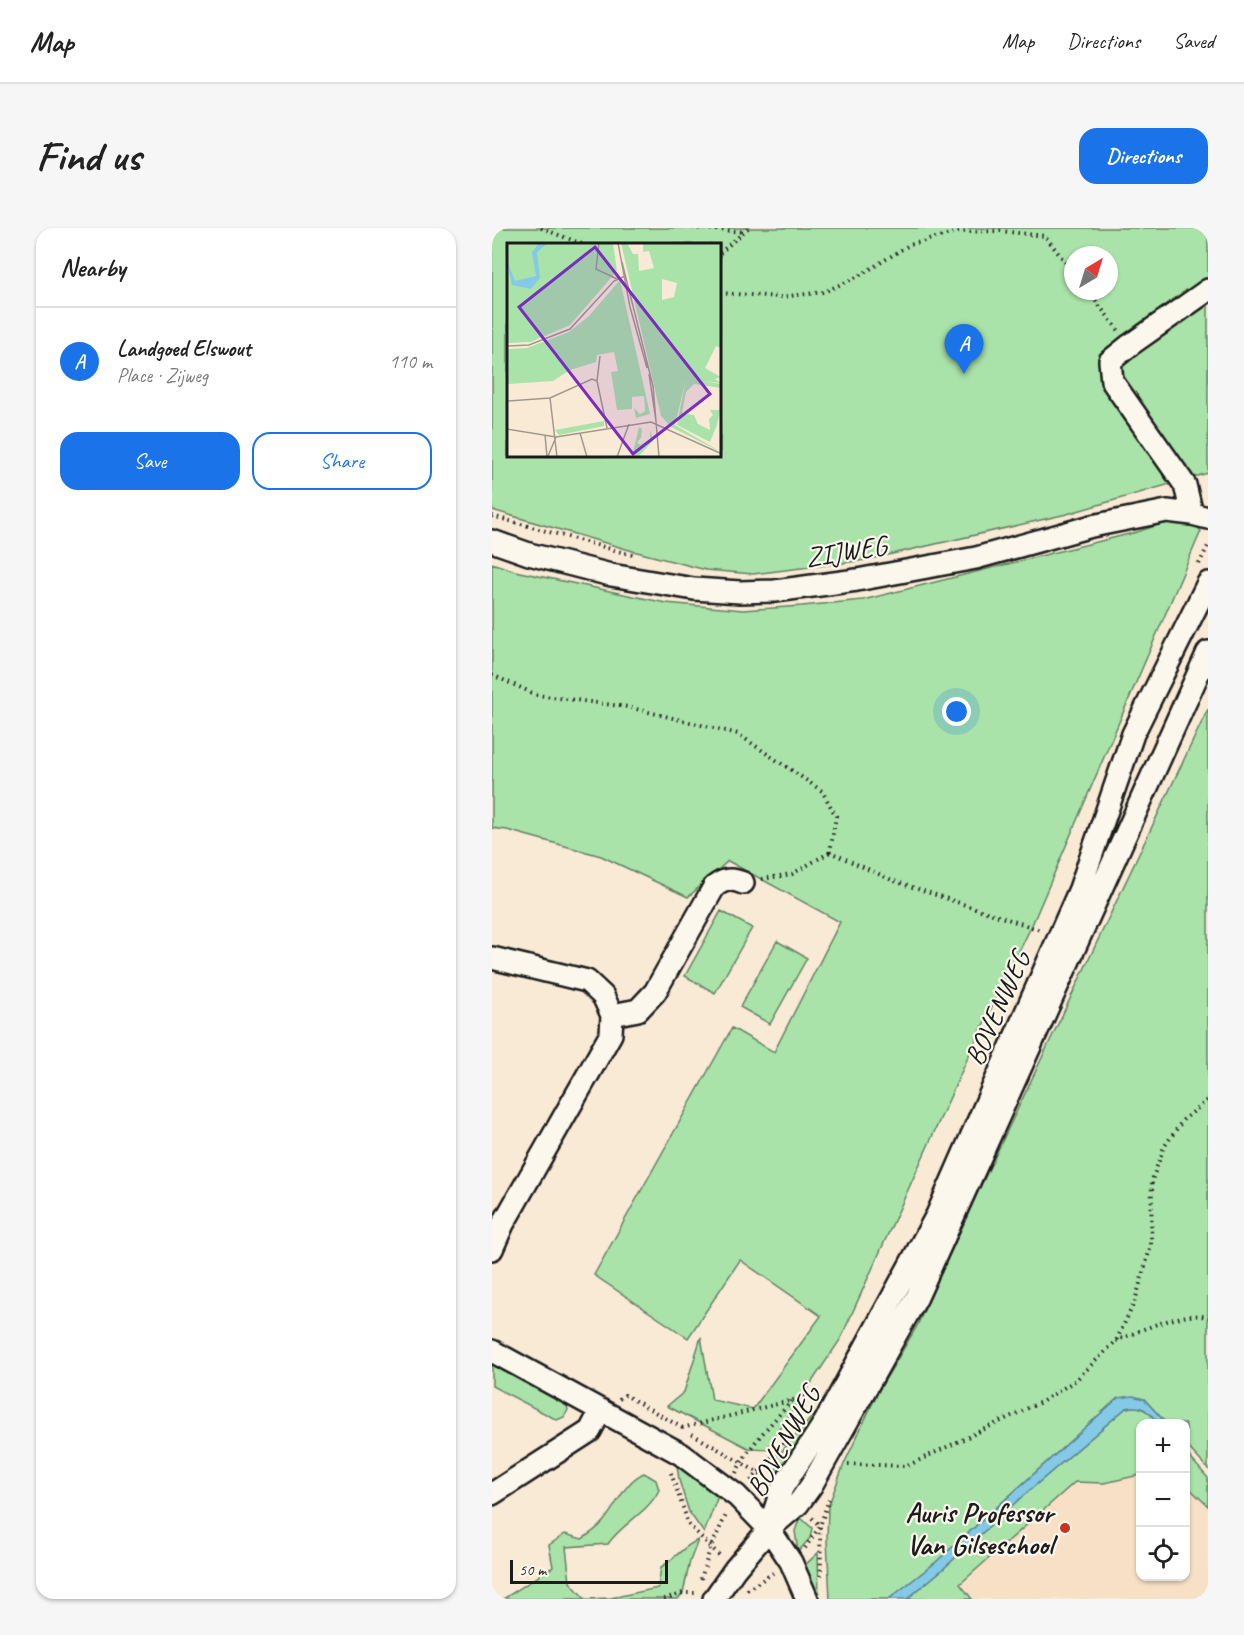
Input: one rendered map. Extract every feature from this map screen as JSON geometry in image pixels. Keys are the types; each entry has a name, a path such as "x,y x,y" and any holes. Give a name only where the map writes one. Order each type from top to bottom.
{"street":[{"path":"1200,516 1185,485 1112,381 1110,362 1130,345 1208,290"},
{"name":"ZIJWEG","path":"492,541 529,554 611,575 694,589 740,592 775,591 857,580 976,558 1092,526 1167,512 1200,516"},
{"name":"BOVENWEG","path":"769,1528 782,1488 825,1422 937,1215 1080,889 1133,734 1208,583"},
{"name":"BOVENWEG","path":"769,1528 798,1504 811,1486 916,1297 1208,652"},
{"path":"612,1015 638,1010 655,992 714,887 722,881 733,878 743,883"},
{"path":"492,958 587,981 603,996 612,1015 611,1034 503,1224 492,1249"},
{"path":"492,1351 681,1454 732,1493 769,1528 791,1562 807,1599"},
{"path":"492,1494 590,1431 601,1410"},
{"path":"705,1596 735,1569 769,1528"}],"path":[{"path":"542,228 580,243"},
{"path":"692,228 746,230"},
{"path":"722,251 746,230"},
{"path":"722,293 781,297 824,292 859,276 909,245 958,232 1000,231 1045,236 1064,260"},
{"path":"1095,300 1130,345"},
{"path":"492,516 642,558"},
{"path":"492,675 537,696 628,707 738,734 822,791 836,816 830,852"},
{"path":"743,883 792,874 830,852"},
{"path":"830,852 894,881 1046,932"},
{"path":"840,1463 907,1466 1043,1401 1076,1380 1116,1341 1135,1300 1151,1245 1152,1180 1164,1147 1183,1120 1208,1100"},
{"path":"1116,1341 1178,1317 1204,1316 1208,1318"},
{"path":"682,1428 827,1392"},
{"path":"705,1596 710,1549 732,1493 741,1462 792,1401"},
{"path":"662,1468 671,1473 689,1525 710,1549"},
{"path":"732,1493 758,1472"},
{"path":"820,1526 821,1578"},
{"path":"664,1599 683,1593 705,1596"},
{"path":"695,1599 705,1596"}],"shaded area":[{"name":"Auris Professor Van Gilseschool","path":"1136,1429 1136,1581 1190,1581 1190,1462 1208,1480 1208,1599 908,1599"}],"green space":[{"path":"492,228 1208,228 1208,473 1067,514 866,560 753,574 706,570 492,510"},
{"path":"1176,519 1192,522 1201,531 1032,925 975,1042 840,1340 767,1449 748,1448 667,1406 684,1392 701,1337 712,1400 753,1409 821,1316 740,1260 688,1338 594,1275 732,1028 774,1052 840,922 728,861 688,897 601,856 492,828 492,563 515,571 666,603 743,610 863,600 1137,532"},
{"path":"1208,709 1208,1469 1190,1449 1190,1419 1162,1419 1144,1399 1118,1398 936,1562 889,1599 830,1599 828,1507 844,1464 878,1392 917,1326 979,1190"},
{"path":"721,911 752,928 715,993 685,976"},
{"path":"777,941 807,958 770,1024 740,1007"},
{"path":"492,1360 566,1402 568,1410 564,1417 557,1420 492,1386"},
{"path":"845,1379 781,1478 775,1470 781,1463 775,1459"},
{"path":"1137,1406 1155,1419 1136,1419 1136,1476 1104,1483 1075,1482 960,1584 972,1599 907,1599 1017,1501 1126,1408"},
{"path":"1190,1458 1208,1478 1208,1506 1190,1489"},
{"path":"677,1465 718,1496 704,1533 689,1512"},
{"path":"644,1473 656,1480 659,1490 642,1512 620,1530 608,1544 566,1547 570,1582 585,1599 503,1599 553,1567 549,1545 565,1534 582,1539 597,1528 625,1489"},
{"path":"800,1517 812,1528 810,1538 798,1552 795,1531"},
{"path":"698,1540 690,1561 683,1593 678,1599 585,1599 611,1598 658,1588 661,1567"},
{"path":"818,1553 819,1599 802,1568"}],"water":[{"path":"1133,1396 1144,1399 1162,1419 1155,1419 1141,1408 1126,1408 907,1599 889,1599 936,1562 1118,1398"}],"place":[{"name":"Landgoed Elswout","path":"964,374"},
{"name":"Auris Professor Van Gilseschool","path":"1065,1528"}]}
